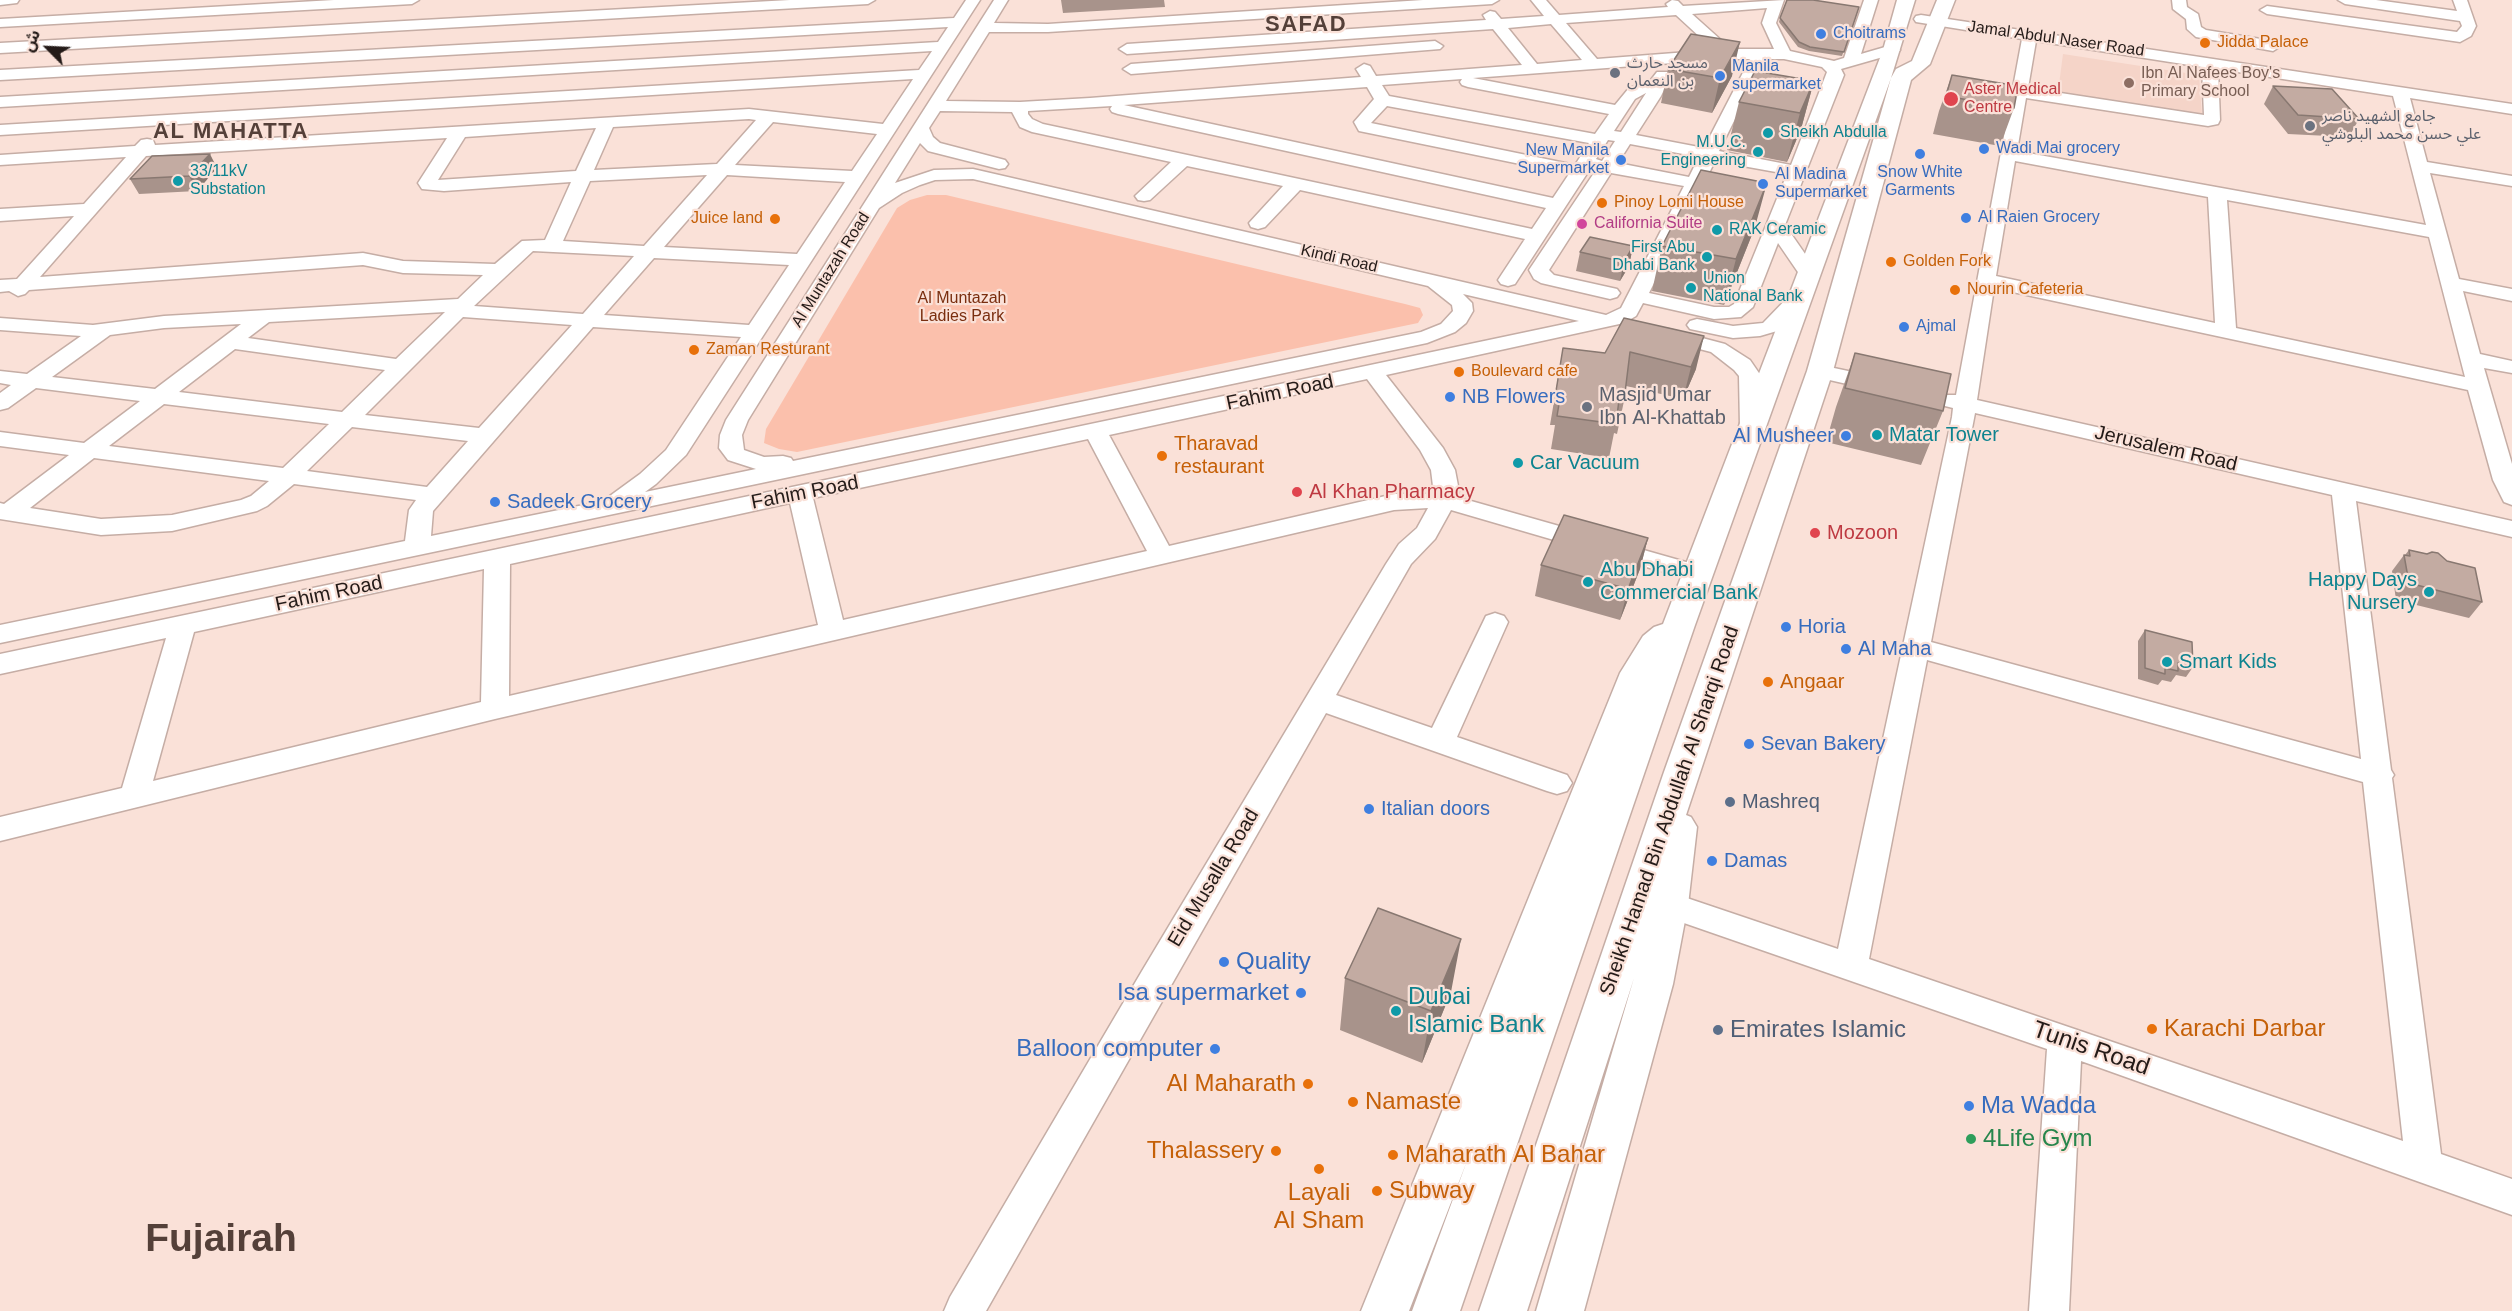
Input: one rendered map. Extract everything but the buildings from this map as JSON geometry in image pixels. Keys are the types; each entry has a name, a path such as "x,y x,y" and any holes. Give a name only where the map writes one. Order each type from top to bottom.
{"highway":[{"path":"1895,0 1900,20"},
{"path":"1437,1311 1679,625 1892,50 1906,0"},
{"path":"1926,0 1930,20"},
{"path":"1930,20 1946,0"},
{"name":"Sheikh Hamad Bin Abdullah Al Sharqi Road","path":"1503,1311 1682,771 1820,371 1901,78 1920,64 1930,20"},
{"path":"1385,1311 1637,673 1655,644 1679,625"},
{"path":"1560,1311 1653,984 1669,905 1682,771"}],"street":[{"path":"0,1 12,0"},
{"path":"3,104 124,0"},
{"path":"195,12 206,0"},
{"path":"0,23 328,2 412,0"},
{"path":"471,101 528,0"},
{"path":"0,48 516,20 667,6 868,0"},
{"name":"Al Muntazah Road","path":"603,510 656,473 674,455 973,0"},
{"name":"Al Muntazah Road","path":"848,457 806,463 764,464 736,454 731,448 731,435 759,386 1001,0"},
{"path":"1251,0 1256,15"},
{"path":"984,27 1048,28 1119,24 1170,15 1205,18 1256,15 1331,5 1483,0 1497,24 1532,68"},
{"path":"1538,0 1593,64"},
{"path":"1851,61 1871,0"},
{"path":"2179,0 2180,9 2193,17 2194,29 2201,34 2271,23 2453,37 2460,37 2466,33 2469,26 2460,0"},
{"path":"2345,0 2466,17"},
{"path":"1127,49 1555,20 1675,5 1777,1"},
{"path":"1777,1 1763,21 1784,54"},
{"path":"310,31 328,2"},
{"path":"816,122 831,2"},
{"path":"1331,5 1383,100 1489,119 1625,139 1797,171"},
{"path":"1675,5 1727,54"},
{"path":"628,121 667,6"},
{"path":"0,42 44,7"},
{"path":"1205,18 1240,91"},
{"name":"Jamal Abdul Naser Road","path":"1930,20 2512,109"},
{"path":"0,75 959,22"},
{"path":"373,137 394,106 421,77 439,51 452,23"},
{"path":"2271,23 2279,72"},
{"path":"1119,24 1140,99"},
{"path":"1674,28 1722,25"},
{"path":"333,57 358,28"},
{"path":"765,57 769,32"},
{"path":"1486,42 1592,34"},
{"path":"1851,967 1966,404 1985,280 2030,34"},
{"path":"0,308 24,285 243,35"},
{"path":"1131,69 1451,45"},
{"path":"3,104 195,90 943,46"},
{"path":"1832,67 1892,50"},
{"path":"935,106 1020,107 1090,103 1727,54 1784,54 1827,63 1832,67 1836,75 1743,307 1739,311 1714,313 1634,303"},
{"path":"1609,322 1624,316 1634,303 1760,54"},
{"path":"1610,292 1548,279 1541,275 1539,270 1656,91 1672,58"},
{"path":"2020,92 2194,121 2210,121 2212,120 2210,62"},
{"path":"0,130 925,74"},
{"path":"1434,76 1619,111"},
{"path":"1508,280 1631,93 1659,81"},
{"path":"417,547 421,510 433,495 721,169 758,115 759,84"},
{"path":"2400,92 2478,386 2511,496 2485,507 2453,516"},
{"path":"1383,100 1362,122 1365,127 1467,148 1582,167 1607,166 1694,183"},
{"path":"1090,103 1558,205"},
{"path":"1020,107 1020,114 1026,123 1038,128 1537,236"},
{"path":"2,161 607,122 758,115 888,130"},
{"path":"1443,180 1489,119"},
{"path":"552,245 585,176 607,122"},
{"name":"Kindi Road","path":"920,128 926,140 934,147 950,152 1258,223 1396,263 1434,281 1708,344 1737,360 1750,376 1751,427"},
{"path":"460,131 426,183 428,185 444,186 721,169 857,177"},
{"path":"2009,155 2438,233"},
{"path":"1144,196 1184,159"},
{"path":"2420,166 2512,181"},
{"name":"Kindi Road","path":"872,205 896,189 914,181 934,175 973,174 1396,263 1634,303 1716,329 1749,332 1770,327 1805,284"},
{"path":"1258,223 1296,184"},
{"path":"2217,193 2226,332"},
{"path":"0,215 90,209"},
{"path":"1776,226 1805,284"},
{"path":"4,511 89,526 172,523 248,506 269,495 524,247 535,244 647,253 803,260"},
{"path":"0,286 363,259 403,267 500,270"},
{"path":"1985,280 2478,386"},
{"name":"Fahim Road","path":"0,634 1427,337 1448,328 1459,319 1463,311 1462,303 1434,281"},
{"path":"2451,283 2512,295"},
{"path":"0,324 82,332 164,322 461,308 755,332"},
{"path":"4,511 89,450 263,317"},
{"name":"Fahim Road","path":"0,664 1609,322"},
{"path":"0,403 104,330"},
{"path":"230,342 401,366"},
{"path":"2472,359 2512,368"},
{"name":"Jerusalem Road","path":"1820,371 2512,529"},
{"path":"1373,373 1431,448 1447,479 1444,502"},
{"path":"0,377 485,436"},
{"path":"723,382 727,387 741,390 759,386"},
{"path":"1096,432 1161,554"},
{"path":"0,439 433,495"},
{"path":"848,457 878,460 880,468 861,482"},
{"path":"2343,490 2379,775 2424,1166"},
{"path":"800,493 833,632"},
{"path":"0,829 495,709 1375,506 1409,501 1444,502 1698,574"},
{"name":"Eid Musalla Road","path":"964,1311 1319,700 1408,550 1426,533 1444,502"},
{"path":"1375,506 1404,514 1413,520 1417,531 1408,550"},
{"path":"495,709 497,559"},
{"path":"231,615 219,611 217,605 248,583"},
{"path":"1440,742 1495,622"},
{"path":"134,797 183,625"},
{"path":"1916,646 2379,775"},
{"path":"1319,700 1557,783"},
{"name":"Tunis Road","path":"1669,905 2065,1040 2512,1197"},
{"path":"2049,1311 2065,1040"}],"shaded area":[{"name":"Ibn Al Nafees Boy's Primary School","path":"2063,54 2199,75 2202,115 2058,92"}],"green space":[{"name":"Al Muntazah Ladies Park","path":"927,195 946,195 1405,304 1420,308 1423,315 1418,323 797,452 779,449 764,443 766,429 897,208 910,200"}],"place":[{"name":"Choitrams","path":"1821,34"},
{"name":"Jidda Palace","path":"2205,43"},
{"name":"مسجد حارث بن النعمان","path":"1615,73"},
{"name":"Manila supermarket","path":"1720,76"},
{"name":"Ibn Al Nafees Boy's Primary School","path":"2129,83"},
{"name":"Aster Medical Centre","path":"1951,99"},
{"name":"جامع الشهيد ناصر علي حسن محمد البلوشي","path":"2310,126"},
{"name":"Sheikh Abdulla","path":"1768,133"},
{"name":"Wadi Mai grocery","path":"1984,149"},
{"name":"M.U.C. Engineering","path":"1758,152"},
{"name":"Snow White Garments","path":"1920,154"},
{"name":"New Manila Supermarket","path":"1621,160"},
{"name":"33/11kV Substation","path":"178,181"},
{"name":"Al Madina Supermarket","path":"1763,184"},
{"name":"Pinoy Lomi House","path":"1602,203"},
{"name":"Al Raien Grocery","path":"1966,218"},
{"name":"Juice land","path":"775,219"},
{"name":"California Suite","path":"1582,224"},
{"name":"RAK Ceramic","path":"1717,230"},
{"name":"First Abu Dhabi Bank","path":"1707,257"},
{"name":"Golden Fork","path":"1891,262"},
{"name":"Union National Bank","path":"1691,288"},
{"name":"Nourin Cafeteria","path":"1955,290"},
{"name":"Ajmal","path":"1904,327"},
{"name":"Zaman Resturant","path":"694,350"},
{"name":"Boulevard cafe","path":"1459,372"},
{"name":"NB Flowers","path":"1450,397"},
{"name":"Masjid Umar Ibn Al-Khattab","path":"1587,407"},
{"name":"Matar Tower","path":"1877,435"},
{"name":"Al Musheer","path":"1846,436"},
{"name":"Tharavad restaurant","path":"1162,456"},
{"name":"Car Vacuum","path":"1518,463"},
{"name":"Al Khan Pharmacy","path":"1297,492"},
{"name":"Sadeek Grocery","path":"495,502"},
{"name":"Mozoon","path":"1815,533"},
{"name":"Abu Dhabi Commercial Bank","path":"1588,582"},
{"name":"Happy Days Nursery","path":"2429,592"},
{"name":"Horia","path":"1786,627"},
{"name":"Al Maha","path":"1846,649"},
{"name":"Smart Kids","path":"2167,662"},
{"name":"Angaar","path":"1768,682"},
{"name":"Sevan Bakery","path":"1749,744"},
{"name":"Mashreq","path":"1730,802"},
{"name":"Italian doors","path":"1369,809"},
{"name":"Damas","path":"1712,861"},
{"name":"Quality","path":"1224,962"},
{"name":"Isa supermarket","path":"1301,993"},
{"name":"Dubai Islamic Bank","path":"1396,1011"},
{"name":"Karachi Darbar","path":"2152,1029"},
{"name":"Emirates Islamic","path":"1718,1030"},
{"name":"Balloon computer","path":"1215,1049"},
{"name":"Al Maharath","path":"1308,1084"},
{"name":"Namaste","path":"1353,1102"},
{"name":"Ma Wadda","path":"1969,1106"},
{"name":"4Life Gym","path":"1971,1139"},
{"name":"Thalassery","path":"1276,1151"},
{"name":"Maharath Al Bahar","path":"1393,1155"},
{"name":"Layali Al Sham","path":"1319,1169"},
{"name":"Subway","path":"1377,1191"}],"district":[{"name":"SAFAD","path":"1306,25"},
{"name":"AL MAHATTA","path":"231,132"},
{"name":"Fujairah","path":"221,1240"}]}
